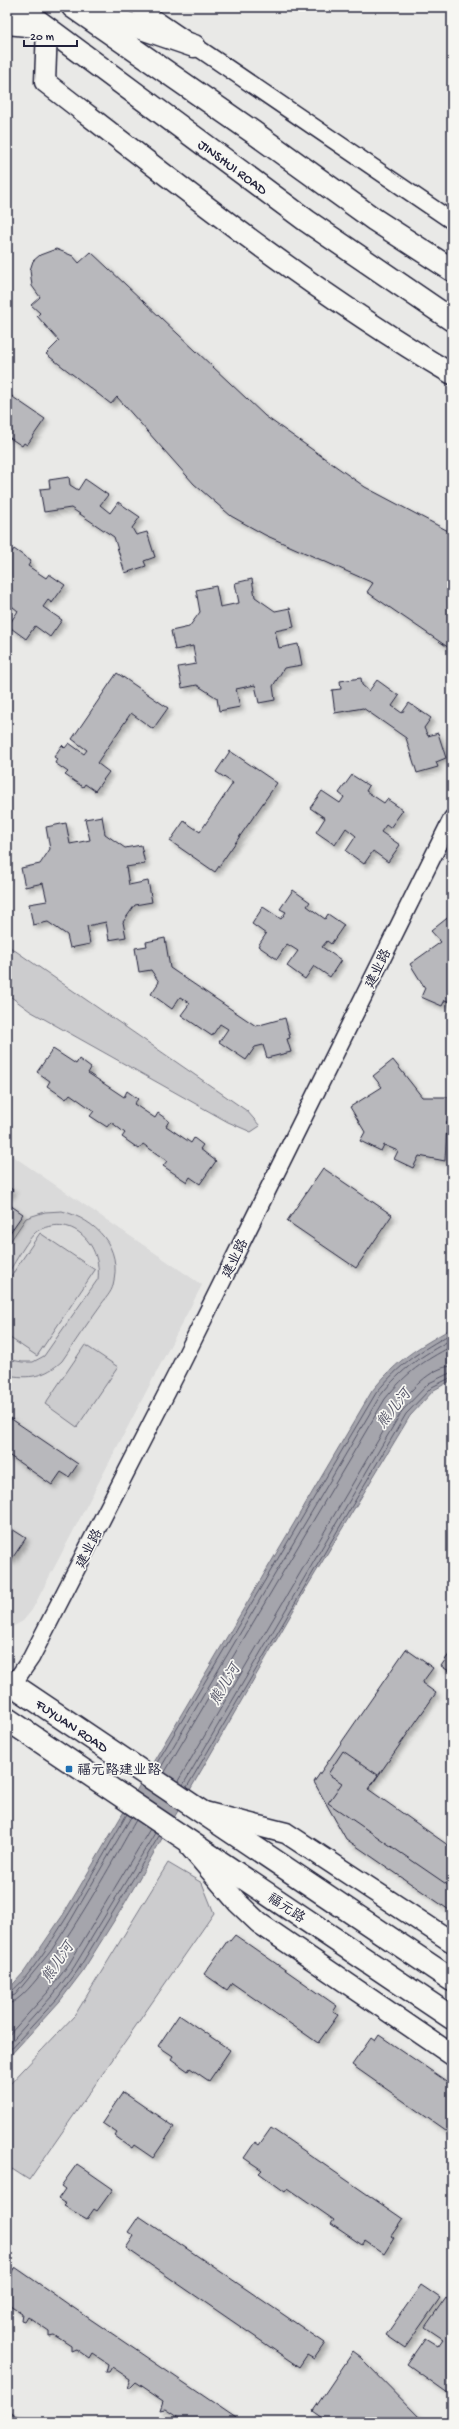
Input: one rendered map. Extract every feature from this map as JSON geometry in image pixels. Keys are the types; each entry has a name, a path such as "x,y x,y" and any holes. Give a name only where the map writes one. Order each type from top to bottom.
{"main road":[{"name":"JINSHUI ROAD","path":"18,7 183,132 307,221 452,320"},
{"path":"73,7 253,132 375,220 452,270"},
{"path":"80,7 194,46"},
{"name":"FUYUAN ROAD","path":"9,1687 138,1769 196,1808"},
{"name":"福元路","path":"7,1719 452,2018"},
{"path":"196,1808 452,1980"}],"street":[{"path":"138,7 452,222"},
{"path":"7,24 47,28 45,82 237,231 419,355 452,374"},
{"name":"建业路","path":"9,1687 41,1640 180,1367 452,818"},
{"path":"196,1808 286,1833 452,1942"},
{"path":"176,1832 238,1903 259,1923 452,2055"}],"shaded area":[{"path":"7,945 247,1111 260,1126 251,1132 228,1122 30,1011 7,994"},
{"path":"7,1152 202,1285 32,1610 23,1621 14,1626 7,1626"},
{"path":"62,1211 86,1221 96,1228 104,1237 110,1247 114,1259 115,1271 112,1288 108,1296 62,1361 56,1366 43,1374 36,1376 22,1377 7,1375 7,1359 22,1362 33,1362 44,1356 98,1279 98,1267 95,1255 90,1245 83,1236 74,1229 64,1226 52,1226 39,1230 35,1233 7,1275 7,1246 26,1218 45,1212"},
{"path":"40,1233 95,1270 37,1356 7,1336 7,1282"},
{"path":"85,1345 118,1367 77,1427 45,1404"},
{"path":"168,1863 202,1883 214,1913 29,2180 12,2169 7,2176 7,2087 75,2015"}],"water":[{"name":"熊儿河","path":"452,1328 452,1380 434,1390 410,1416 304,1592 122,1908 82,1972 60,2001 7,2059 7,1991 24,1972 63,1915 372,1391 400,1362 428,1342"}],"building":[{"path":"56,249 73,256 79,263 91,252 265,416 365,487 452,533 452,650 367,592 373,583 265,535 231,516 194,484 117,397 111,404 46,354 59,341 37,316 40,313 31,305 40,297 32,286 30,270 33,261 40,255"},
{"path":"7,393 45,419 27,445 24,443 22,446 7,436"},
{"path":"69,477 70,485 78,490 85,479 108,495 100,505 110,513 118,502 140,517 132,528 136,535 147,532 155,557 144,561 146,566 125,573 114,537 71,508 44,512 40,489 50,488 49,480"},
{"path":"14,549 31,561 28,566 46,578 49,574 65,585 52,603 48,600 43,607 62,620 50,637 35,626 26,639 8,626 18,611 8,603 7,605 7,559"},
{"path":"252,579 255,597 275,611 290,608 294,627 275,631 279,648 298,644 302,665 284,668 273,686 275,700 259,703 255,685 236,689 240,707 219,711 217,698 197,685 182,688 178,667 196,664 193,646 175,650 171,631 189,627 200,612 196,590 216,586 220,607 239,603 235,583"},
{"path":"117,673 168,708 153,729 131,713 97,763 109,772 95,791 85,784 83,787 65,775 68,772 55,763 57,759 54,757 62,745 65,748 69,743 84,754 87,750 72,739"},
{"path":"361,678 362,685 369,691 377,680 399,696 392,706 402,713 409,703 431,718 424,728 428,736 438,733 446,758 436,762 438,767 417,773 406,738 363,708 335,713 332,690 341,689 340,681"},
{"path":"230,751 277,783 215,872 170,841 184,821 200,832 233,783 216,772"},
{"path":"352,775 369,786 366,791 384,803 387,799 403,810 390,828 386,825 381,832 400,845 388,862 373,851 364,864 346,851 356,836 346,828 335,845 316,832 325,818 310,808 322,791 340,803 344,797 339,793"},
{"path":"102,816 105,834 125,848 141,845 145,864 126,867 129,885 148,881 152,902 135,905 123,922 126,937 109,940 106,922 87,926 90,944 70,948 67,935 48,922 33,925 29,904 47,901 43,883 25,887 21,868 40,864 50,849 46,827 66,823 70,844 90,840 85,819"},
{"path":"293,890 310,902 307,906 325,919 328,914 344,925 331,944 327,941 322,947 341,960 330,977 314,966 305,979 287,966 298,951 287,944 277,959 258,946 266,934 252,924 263,907 281,919 286,912 280,909"},
{"path":"451,915 452,1003 445,1000 442,1006 421,997 425,988 410,964 441,942 431,931"},
{"path":"165,938 170,968 256,1026 285,1018 290,1038 287,1039 291,1052 267,1058 263,1045 255,1047 246,1060 219,1042 228,1029 220,1024 212,1036 181,1015 190,1003 180,997 172,1009 151,994 159,982 151,970 139,972 135,948 147,946 146,942"},
{"path":"53,1049 76,1064 79,1059 91,1068 88,1073 124,1097 127,1091 138,1099 134,1104 155,1118 158,1113 169,1121 166,1126 191,1143 194,1138 203,1145 200,1149 216,1161 200,1184 190,1177 187,1182 163,1166 167,1161 143,1144 139,1149 122,1137 125,1133 111,1122 107,1127 90,1116 94,1111 70,1094 66,1099 47,1086 50,1081 37,1072"},
{"path":"393,1060 422,1097 452,1097 452,1121 447,1121 445,1161 419,1156 413,1168 394,1159 398,1151 384,1145 381,1151 360,1141 365,1132 350,1107 382,1087 373,1076"},
{"path":"323,1168 392,1215 356,1268 287,1221"},
{"path":"7,1186 13,1190 7,1198"},
{"path":"7,1203 23,1214 7,1237"},
{"path":"7,1416 78,1464 69,1477 61,1472 52,1485 7,1454"},
{"path":"7,1526 26,1538 11,1560 7,1558"},
{"path":"406,1649 433,1668 422,1683 436,1693 357,1806 452,1872 452,1912 346,1839 314,1782"},
{"path":"452,1650 452,1673 441,1666"},
{"path":"343,1751 378,1775 368,1789 452,1848 452,1888 328,1803 342,1783 328,1774"},
{"path":"235,1935 337,2006 333,2012 338,2015 318,2043 232,1983 227,1990 204,1974 228,1940 230,1941"},
{"path":"179,2015 230,2050 209,2081 190,2068 188,2071 171,2059 173,2056 158,2046"},
{"path":"379,2035 452,2085 452,2135 352,2065 371,2038 375,2041"},
{"path":"123,2092 174,2127 153,2158 134,2145 132,2148 115,2136 117,2133 102,2123"},
{"path":"271,2128 403,2219 391,2236 394,2238 384,2254 365,2241 362,2245 331,2224 334,2220 288,2188 285,2192 259,2173 262,2170 244,2158 255,2142 259,2145"},
{"path":"77,2164 113,2189 97,2211 94,2209 87,2219 64,2206 66,2204 58,2199 65,2189 61,2186"},
{"path":"139,2216 325,2343 314,2359 307,2355 299,2367 126,2248 134,2236 128,2232"},
{"path":"15,2267 242,2422 180,2422 180,2419 165,2409 160,2410 163,2401 135,2382 130,2387 127,2387 130,2379 112,2367 109,2372 106,2372 108,2364 93,2354 90,2359 76,2349 71,2351 71,2346 54,2335 49,2336 49,2331 27,2316 24,2321 21,2320 22,2313 7,2303 7,2275 9,2276"},
{"path":"421,2285 440,2298 405,2348 386,2335"},
{"path":"446,2297 452,2301 452,2396 407,2364 425,2338 438,2346 443,2339 425,2327"},
{"path":"353,2352 361,2358 424,2422 329,2422 313,2411"},
{"path":"7,2411 24,2422 7,2422"}],"place":[{"name":"福元路建业路","path":"69,1769"}]}
